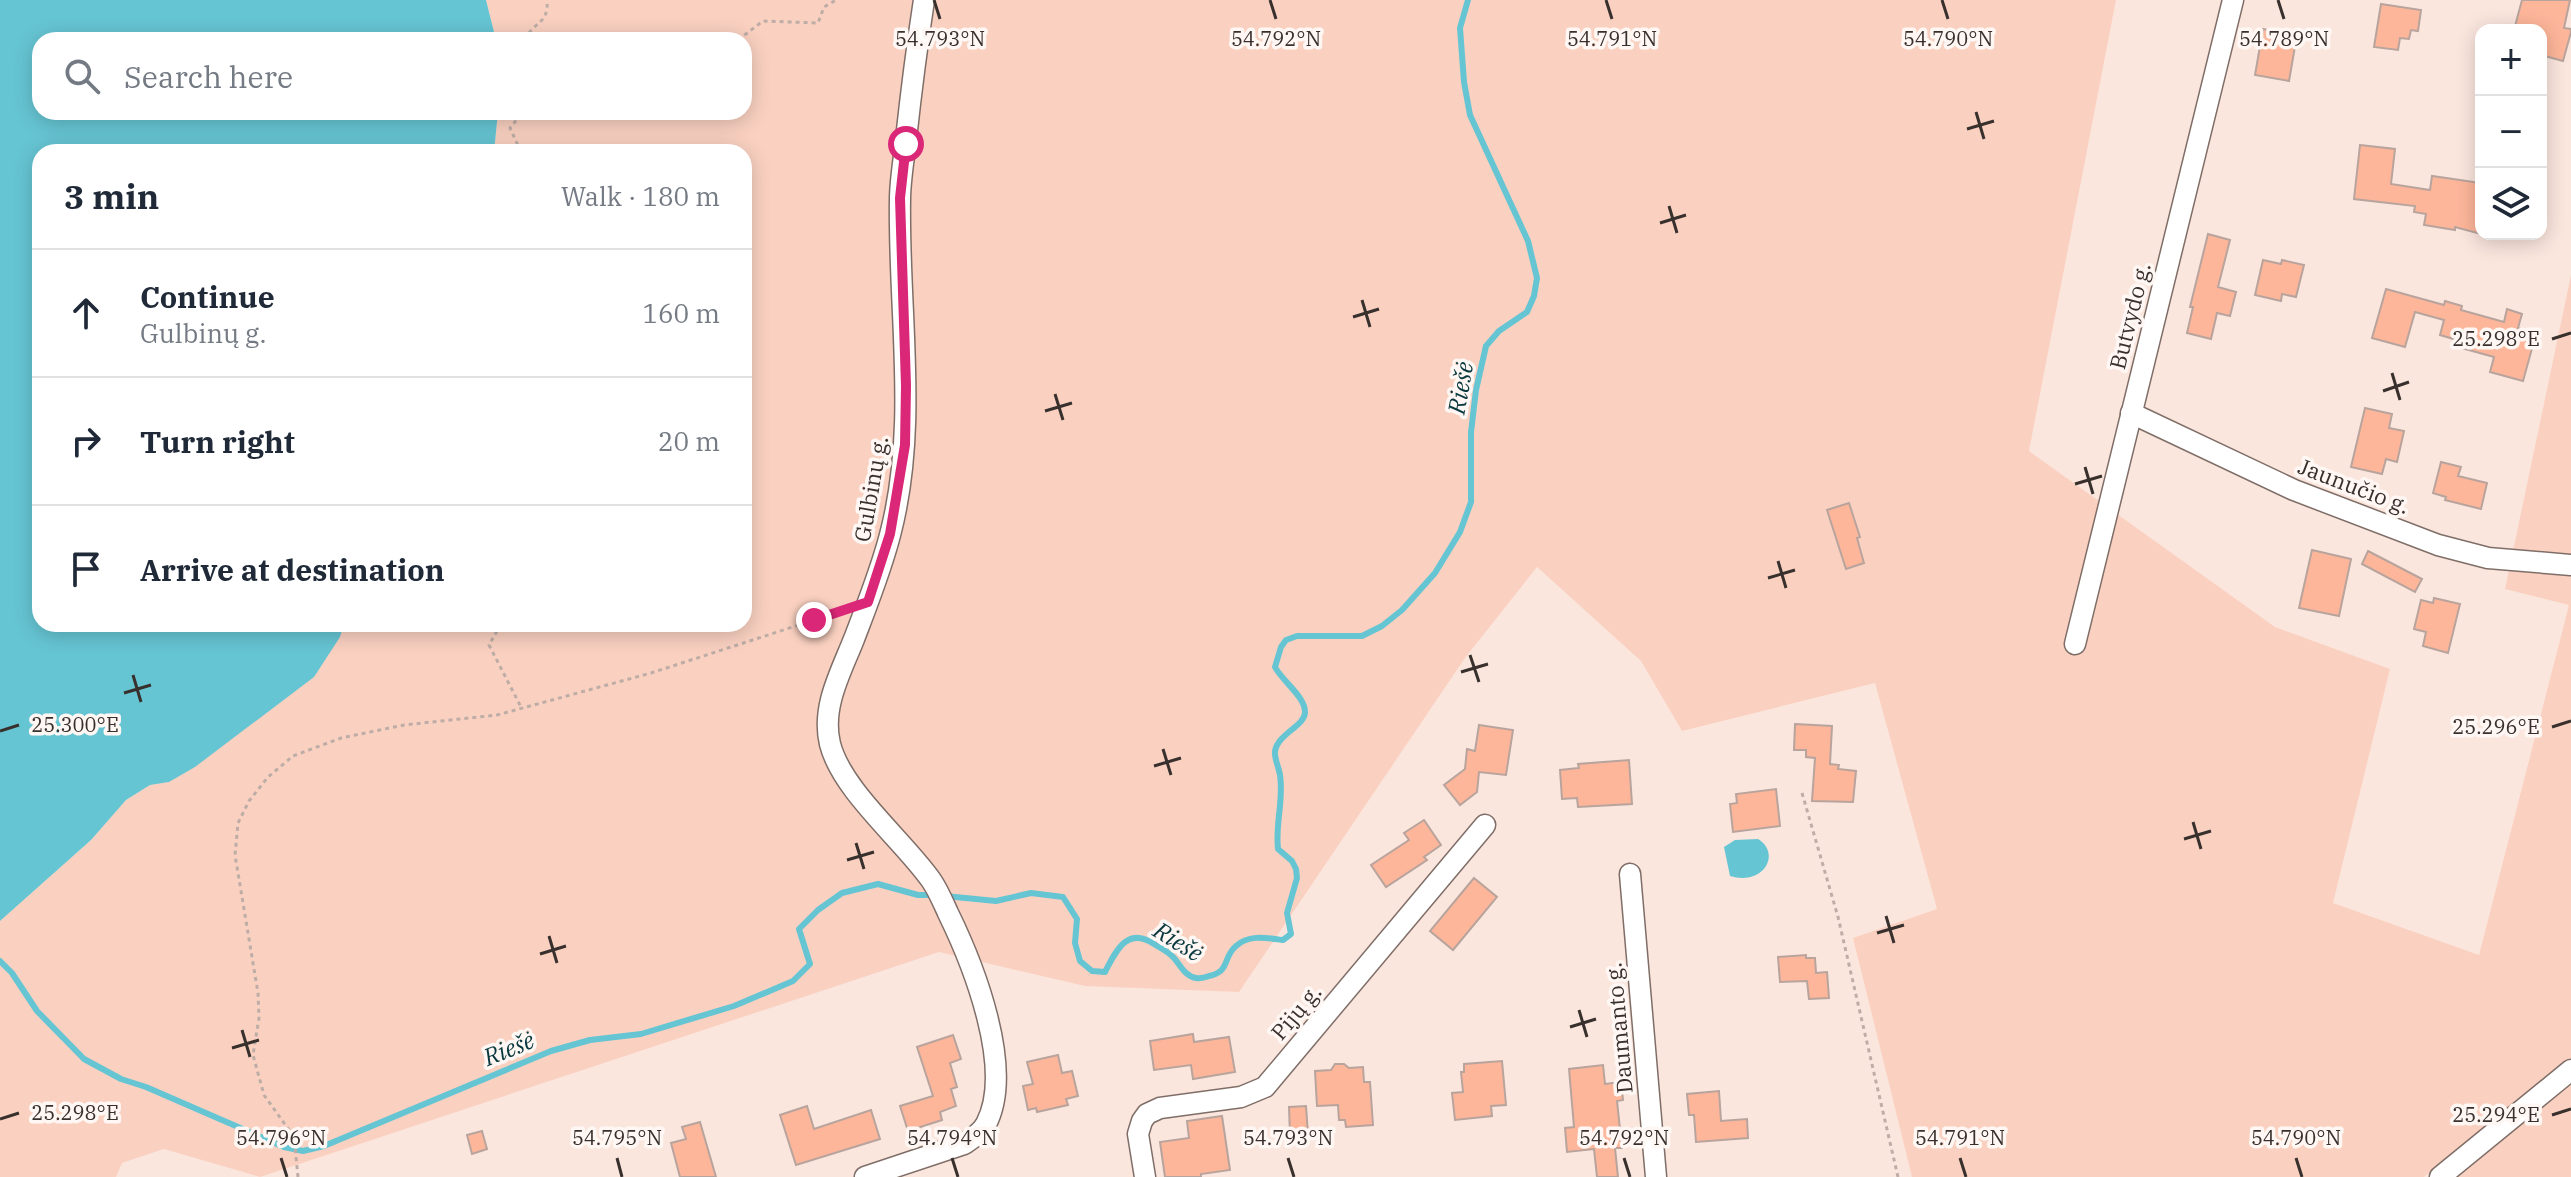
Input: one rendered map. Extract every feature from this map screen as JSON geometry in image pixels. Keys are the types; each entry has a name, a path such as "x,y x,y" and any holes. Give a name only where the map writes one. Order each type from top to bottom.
{"street":[{"name":"Gulbinų g.","path":"865,1177 964,1144 977,1136 986,1125 995,1082 992,1043 982,994 959,937 933,882 842,771 831,747 827,725 830,700 868,602 890,534 905,445 900,198 924,0"},
{"name":"Butvydo g.","path":"2075,644 2233,0"},
{"name":"Jaunučio g.","path":"2131,413 2294,490 2438,545 2488,558 2571,565"},
{"name":"Pijų g.","path":"1145,1177 1138,1134 1147,1114 1160,1108 1241,1097 1265,1087 1485,825"},
{"name":"Daumanto g.","path":"1630,874 1656,1177"},
{"path":"2440,1177 2571,1070"}],"path":[{"path":"528,32 543,21 548,12 547,0"},
{"path":"749,32 763,21 818,23 824,7 836,0"},
{"path":"516,120 510,128 517,144"},
{"path":"298,1176 294,1137 264,1095 253,1055 259,1018 258,993 235,855 238,823 249,801 268,777 293,756 341,738 404,725 497,715 522,709 651,673 868,602"},
{"path":"496,632 489,645 522,709"},
{"path":"1802,793 1838,917 1898,1177"}],"shaded area":[{"path":"486,0 2116,0 2029,451 2275,627 2390,669 2333,903 2479,955 2569,605 2505,589 2571,275 2571,1058 2424,1177 1912,1177 1853,938 1937,909 1875,683 1682,731 1641,661 1537,567 1465,658 1239,992 1085,986 939,952 260,1177 164,1149 122,1163 116,1177 0,1177 0,921 91,840 126,800 150,785 169,782 340,637 342,632 752,632 752,144 495,144 497,120 752,120 752,32 494,32"},
{"path":"2571,1084 2571,1177 2456,1177"}],"water":[{"path":"0,0 486,0 494,32 32,32 32,120 497,120 495,144 32,144 32,632 342,632 314,677 195,767 169,782 150,785 126,800 91,840 0,921"},
{"path":"1758,839 1768,853 1765,867 1752,877 1730,876 1724,847 1735,840"}],"building":[{"path":"2522,0 2570,0 2564,28 2571,29 2571,32 2563,61 2547,57 2547,24 2516,24"},
{"path":"2381,4 2421,10 2418,31 2411,30 2409,39 2400,38 2398,50 2374,47"},
{"path":"2263,29 2297,35 2289,81 2255,75"},
{"path":"2360,145 2395,149 2391,184 2430,190 2432,176 2475,182 2475,232 2455,227 2455,230 2424,225 2426,214 2414,212 2415,206 2354,199"},
{"path":"2208,234 2230,240 2218,287 2236,292 2230,316 2217,313 2211,339 2187,333 2193,307 2190,307"},
{"path":"2263,260 2304,265 2296,297 2282,294 2281,301 2255,295"},
{"path":"2386,289 2444,305 2445,301 2462,306 2461,310 2504,322 2507,309 2522,314 2518,328 2536,334 2523,381 2490,372 2494,357 2458,347 2460,341 2440,335 2444,320 2415,312 2405,347 2372,338"},
{"path":"2365,408 2392,414 2389,428 2404,431 2397,462 2386,459 2382,474 2351,467"},
{"path":"2441,462 2461,467 2458,476 2487,483 2481,509 2445,500 2446,497 2433,493"},
{"path":"1849,503 1860,537 1857,538 1864,563 1846,569 1827,510"},
{"path":"2312,550 2351,559 2339,616 2299,608"},
{"path":"2368,551 2422,579 2415,592 2362,564"},
{"path":"2434,598 2460,604 2448,653 2423,646 2426,632 2414,629 2421,600 2433,603"},
{"path":"1795,724 1832,726 1830,764 1839,765 1838,769 1856,771 1853,802 1812,801 1815,758 1806,757 1806,750 1794,750"},
{"path":"1479,725 1513,730 1506,775 1479,772 1477,792 1460,805 1444,785 1465,769 1467,749 1475,751"},
{"path":"1629,760 1632,804 1578,807 1577,798 1562,799 1560,770 1579,768 1578,764"},
{"path":"1776,789 1780,826 1733,832 1730,804 1737,803 1736,794"},
{"path":"1424,820 1441,845 1424,857 1427,860 1386,887 1371,865 1409,840 1404,833"},
{"path":"1474,878 1497,897 1453,950 1430,931"},
{"path":"1806,955 1806,958 1815,958 1816,973 1827,972 1829,998 1809,999 1807,981 1780,982 1778,957"},
{"path":"1193,1034 1194,1042 1229,1037 1235,1072 1193,1079 1191,1065 1154,1070 1150,1041"},
{"path":"953,1035 961,1059 950,1063 957,1087 951,1089 956,1106 940,1112 942,1120 908,1131 900,1106 933,1096 917,1047"},
{"path":"1058,1055 1062,1073 1072,1071 1078,1096 1066,1099 1068,1105 1037,1112 1036,1108 1028,1110 1023,1086 1033,1084 1027,1062"},
{"path":"1502,1061 1506,1105 1491,1106 1492,1116 1455,1120 1452,1093 1463,1092 1461,1072 1464,1072 1464,1064"},
{"path":"1335,1064 1344,1064 1349,1068 1363,1067 1364,1082 1370,1082 1373,1125 1346,1127 1345,1120 1339,1120 1338,1105 1317,1106 1315,1071 1331,1070"},
{"path":"1603,1065 1605,1084 1621,1082 1623,1100 1617,1101 1622,1148 1615,1148 1618,1177 1597,1177 1594,1149 1567,1152 1565,1128 1574,1127 1569,1069"},
{"path":"1719,1091 1721,1121 1747,1119 1748,1138 1696,1142 1694,1115 1689,1115 1687,1094"},
{"path":"807,1106 814,1129 871,1110 880,1139 796,1165 780,1115"},
{"path":"1306,1106 1308,1134 1290,1135 1289,1107"},
{"path":"1222,1116 1230,1170 1201,1174 1201,1177 1165,1177 1160,1142 1189,1138 1187,1121"},
{"path":"700,1122 716,1177 680,1177 671,1143 686,1139 682,1127"},
{"path":"482,1131 487,1149 472,1154 467,1135"}],"waterway":[{"name":"Riešė","path":"945,896 996,901 1031,893 1063,897 1077,919 1075,943 1080,961 1092,971 1105,972 1118,949 1136,938 1145,939 1167,952 1189,975 1202,978 1221,971 1241,942 1258,938 1283,940 1291,934 1287,913 1297,878 1292,861 1278,849 1281,784 1275,751 1305,713 1302,701 1275,667 1281,647 1286,640 1297,636 1362,636 1382,626 1402,610 1435,573 1460,532 1471,502 1471,432 1486,346 1499,331 1527,312 1534,296 1537,278 1528,241 1470,115 1460,28 1468,0"},
{"name":"Riešė","path":"0,961 12,973 37,1011 84,1059 121,1079 284,1147 303,1151 324,1146 551,1051 590,1040 641,1034 734,1006 793,981 810,964 799,929 842,893 878,884 918,895 934,895"}],"route":[{"path":"814,620 868,602 890,534 905,445 900,198 906,144"}]}
